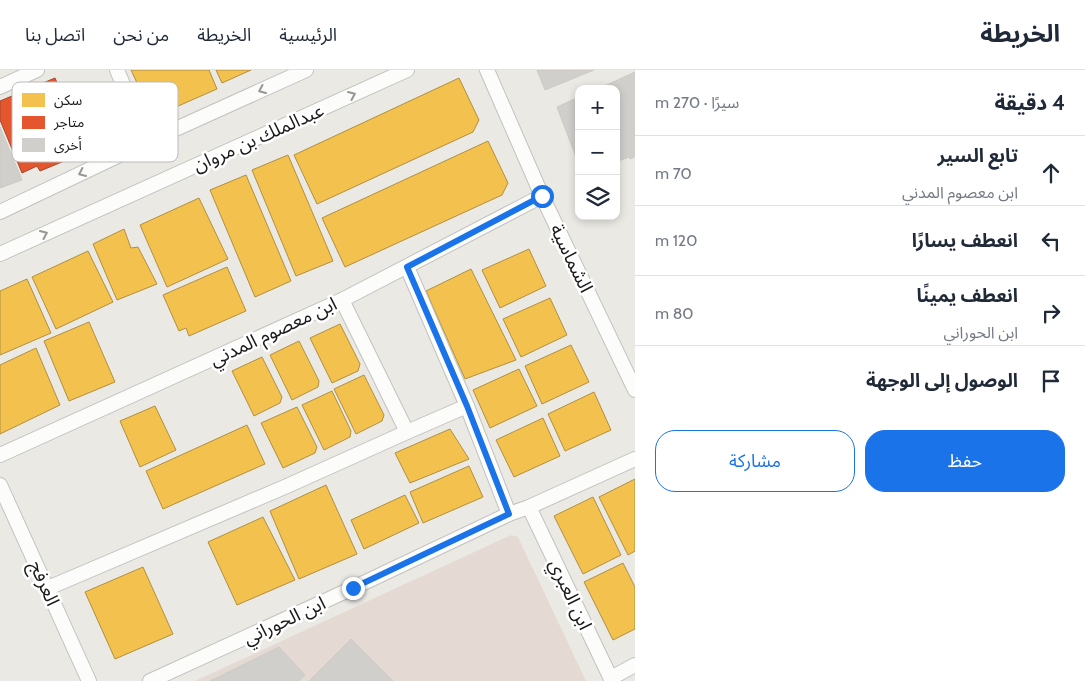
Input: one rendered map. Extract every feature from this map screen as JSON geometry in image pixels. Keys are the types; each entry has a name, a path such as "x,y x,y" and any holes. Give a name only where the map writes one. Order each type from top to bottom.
{"street":[{"path":"0,87 20,73 36,70"},
{"path":"117,70 122,82"},
{"path":"178,128 306,70"},
{"name":"عبدالملك بن مروان","path":"0,254 407,70"},
{"name":"الشماسية","path":"487,70 542,196 635,390"},
{"path":"0,212 105,162"},
{"name":"ابن معصوم المدني","path":"0,455 342,300 542,196"},
{"path":"407,267 467,406 509,514"},
{"path":"342,300 407,432"},
{"path":"48,588 278,490 467,406"},
{"name":"ابن الحوراني","path":"150,681 509,514 530,507 635,459"},
{"name":"العرفج","path":"0,485 89,681"},
{"name":"ابن العبري","path":"530,507 611,680"},
{"path":"611,680 635,666"}],"shaded area":[{"path":"511,535 518,537 586,681 195,681"}],"building: سكن":[{"path":"131,70 209,70 217,89 178,106 178,82 137,82"},
{"path":"216,70 251,70 222,83"},
{"path":"459,78 479,120 473,132 317,204 294,155"},
{"path":"488,141 508,183 502,195 345,267 322,218"},
{"path":"288,155 333,261 296,276 252,170"},
{"path":"246,175 291,281 255,297 210,190"},
{"path":"199,198 228,259 167,287 140,225"},
{"path":"124,229 131,248 138,247 157,284 117,300 93,244"},
{"path":"529,249 546,286 500,308 482,270"},
{"path":"88,251 113,302 56,329 32,277"},
{"path":"227,267 246,311 189,336 186,328 179,331 163,295"},
{"path":"471,269 516,360 465,379 426,291"},
{"path":"27,279 51,333 0,355 0,291"},
{"path":"550,298 567,335 521,357 503,319"},
{"path":"89,322 115,382 69,401 44,341"},
{"path":"340,324 360,364 358,371 332,383 310,338"},
{"path":"299,341 319,381 318,387 292,400 270,355"},
{"path":"571,345 589,382 542,404 525,366"},
{"path":"36,348 60,405 0,434 0,365"},
{"path":"262,357 282,397 280,403 254,416 232,371"},
{"path":"519,369 537,406 490,428 473,390"},
{"path":"364,375 384,415 382,421 356,434 334,389"},
{"path":"332,391 351,431 350,437 324,450 302,405"},
{"path":"594,392 611,430 565,451 548,414"},
{"path":"155,406 176,450 140,467 120,421"},
{"path":"297,407 317,447 315,453 283,468 261,423"},
{"path":"543,418 560,456 514,477 496,440"},
{"path":"247,425 265,464 163,509 146,471"},
{"path":"450,429 469,459 410,483 395,453"},
{"path":"469,466 483,497 423,523 410,492"},
{"path":"635,479 635,551 628,555 599,497"},
{"path":"326,485 357,554 299,579 270,511"},
{"path":"405,495 419,523 364,549 351,520"},
{"path":"593,497 621,555 583,574 554,516"},
{"path":"263,517 295,580 237,605 208,542"},
{"path":"623,563 635,587 635,629 613,640 584,582"},
{"path":"143,567 173,634 115,659 85,592"}],"building: متاجر":[{"path":"55,78 57,82 45,82"},
{"path":"12,96 12,149 0,120 0,101"},
{"path":"17,162 62,162 40,171 37,166 22,173"}],"building: أخرى":[{"path":"537,70 594,70 545,90"},
{"path":"635,72 635,157 630,159 629,157 620,160 620,85 607,85"},
{"path":"575,99 575,154 557,107"},
{"path":"0,127 12,156 12,162 15,162 22,180 0,188"},
{"path":"351,639 393,681 309,681"},
{"path":"279,647 305,675 299,681 210,681"}],"route":[{"path":"353,588 509,514 467,406 407,267 542,196"}]}
